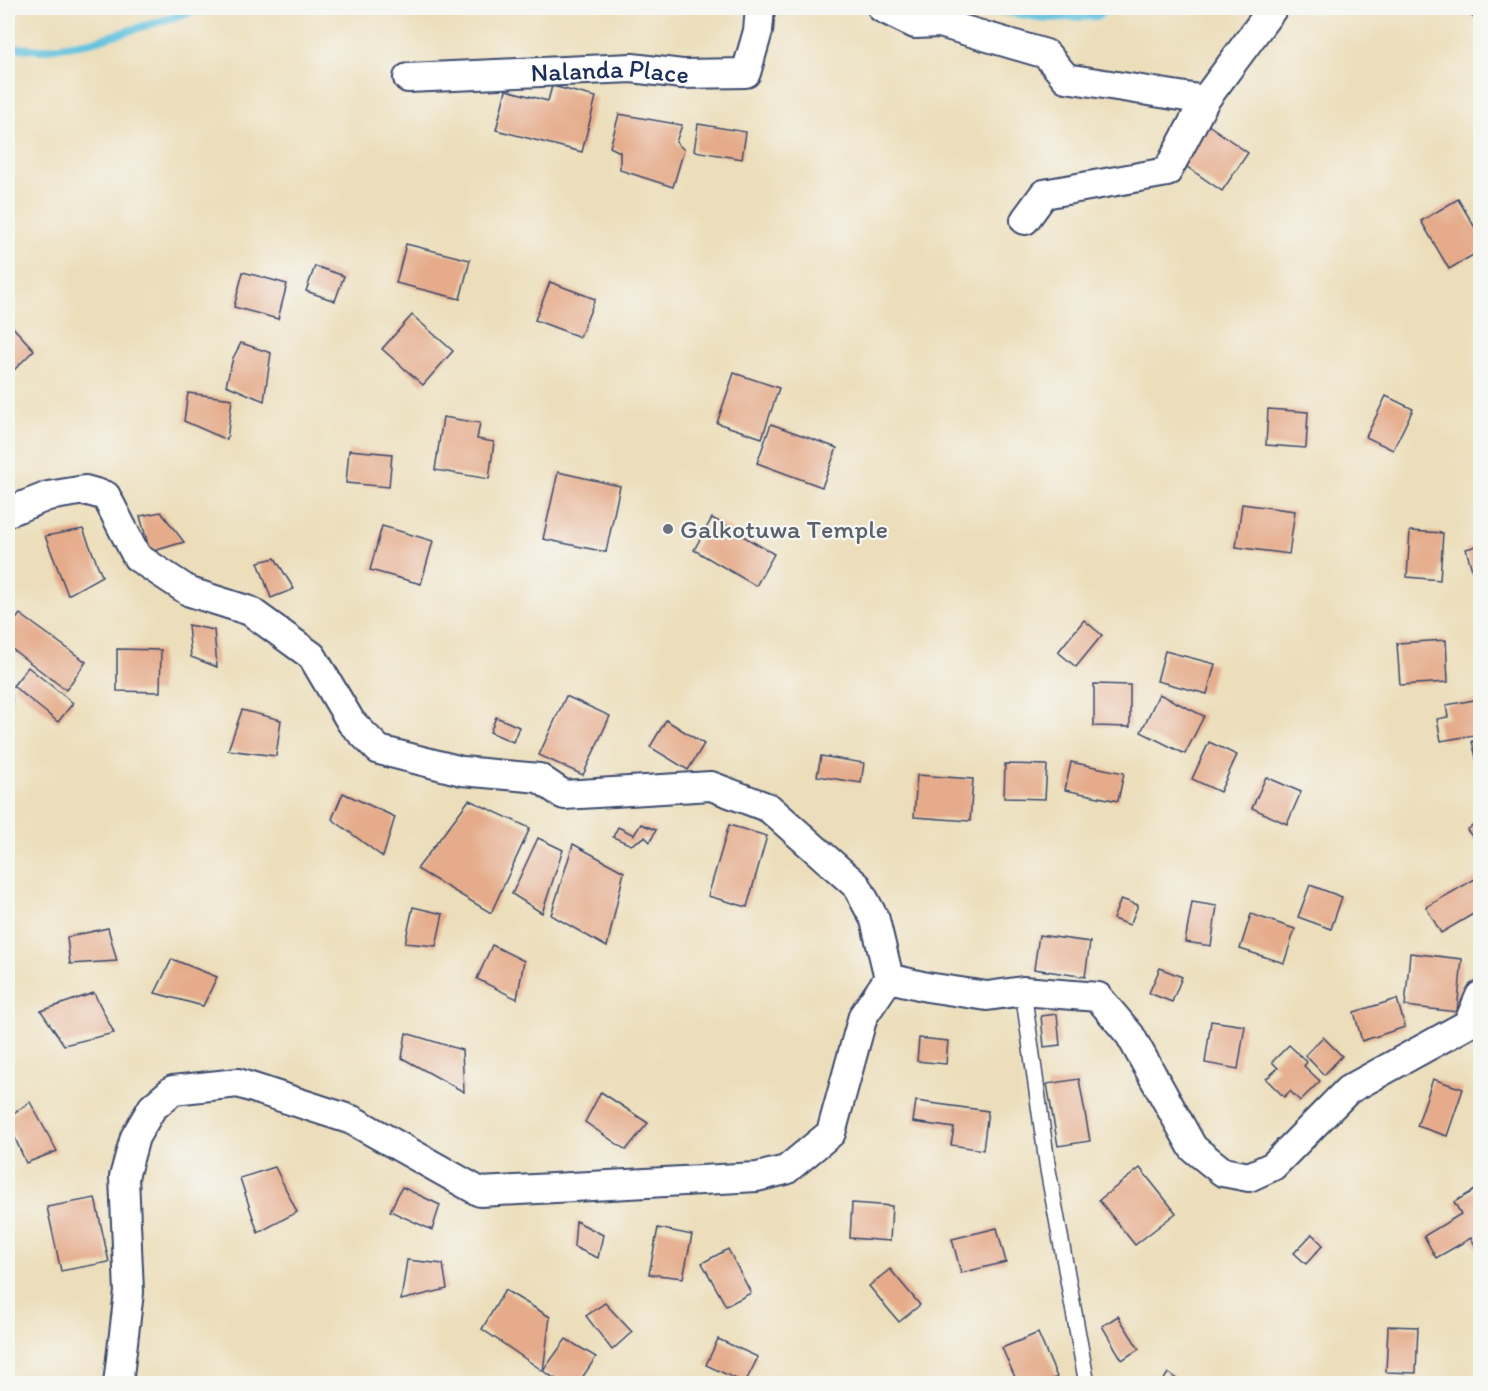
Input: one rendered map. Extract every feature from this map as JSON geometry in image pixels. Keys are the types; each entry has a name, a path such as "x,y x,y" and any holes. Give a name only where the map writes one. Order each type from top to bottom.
{"street":[{"name":"Nalanda Place","path":"408,78 632,68 682,74 746,74 758,31 760,8"},
{"path":"882,8 915,24 939,23 1046,54 1066,78 1205,100"},
{"path":"1025,220 1044,194 1167,172 1205,100 1273,8"},
{"path":"8,512 48,496 85,490 106,496 137,557 190,592 250,611 312,656 351,722 379,750 462,771 539,778 564,795 711,786 769,808 857,886 875,920 889,978 863,1016 831,1133 786,1170 757,1177 480,1192 352,1120 238,1083 173,1090 152,1108 135,1137 124,1177 129,1292 118,1383"},
{"path":"889,978 927,987 987,996 1023,991 1098,997 1130,1035 1193,1148 1223,1173 1249,1177 1273,1166 1348,1090 1468,1024 1480,996"}],"lane":[{"path":"1023,991 1048,1170 1087,1383"}],"building":[{"path":"1464,8 1480,8 1480,24"},
{"path":"552,86 596,97 582,152 496,130 506,90 548,101"},
{"path":"619,114 682,125 676,142 684,150 673,187 620,170 620,152 610,147"},
{"path":"698,124 746,132 742,159 694,151"},
{"path":"1207,124 1248,153 1222,191 1180,162"},
{"path":"1458,199 1480,236 1480,251 1449,269 1421,221"},
{"path":"406,244 470,260 460,299 396,283"},
{"path":"315,266 344,276 335,301 306,291"},
{"path":"243,272 287,284 278,319 234,307"},
{"path":"550,282 595,299 580,337 535,320"},
{"path":"412,315 453,351 423,385 382,349"},
{"path":"8,322 34,350 8,376"},
{"path":"241,343 271,353 264,401 226,385 233,358"},
{"path":"734,373 779,388 762,438 717,423"},
{"path":"188,393 232,399 227,440 184,421"},
{"path":"1386,396 1413,409 1393,450 1366,437"},
{"path":"1268,409 1308,412 1306,448 1266,445"},
{"path":"443,417 480,423 477,439 494,442 489,479 435,470"},
{"path":"771,424 837,448 822,487 757,463"},
{"path":"349,450 392,454 389,487 346,483"},
{"path":"558,472 620,486 606,552 543,539"},
{"path":"1242,504 1295,511 1289,554 1236,547"},
{"path":"161,512 184,542 150,552 140,516"},
{"path":"712,518 774,554 756,586 694,550"},
{"path":"382,526 433,541 421,584 370,570"},
{"path":"83,529 102,576 68,595 45,536"},
{"path":"1410,531 1443,533 1440,580 1407,577"},
{"path":"1480,545 1480,598 1466,549"},
{"path":"275,558 294,589 271,598 258,562"},
{"path":"20,614 86,662 66,690 8,646 8,630"},
{"path":"1084,620 1102,635 1076,667 1058,652"},
{"path":"188,625 214,630 217,667 191,657"},
{"path":"1446,640 1448,682 1400,685 1397,643"},
{"path":"117,649 161,650 160,692 117,691"},
{"path":"1165,651 1215,664 1207,694 1157,681"},
{"path":"9,665 12,703 8,701"},
{"path":"28,667 73,703 58,722 13,686"},
{"path":"1094,684 1130,685 1130,727 1094,726"},
{"path":"1159,694 1204,716 1185,754 1141,732"},
{"path":"566,696 610,716 583,775 539,755"},
{"path":"1480,699 1480,734 1441,741 1437,719 1448,717 1446,705"},
{"path":"242,710 281,720 276,756 228,750"},
{"path":"496,717 519,727 513,742 490,732"},
{"path":"666,720 704,744 688,770 650,747"},
{"path":"1480,739 1480,774 1472,741"},
{"path":"1209,742 1237,755 1220,792 1192,779"},
{"path":"821,756 864,763 861,783 817,776"},
{"path":"1071,762 1124,773 1118,801 1065,790"},
{"path":"1005,764 1047,765 1045,799 1004,798"},
{"path":"917,775 973,779 970,821 914,817"},
{"path":"1266,777 1301,792 1287,824 1252,808"},
{"path":"343,793 395,817 383,857 332,819"},
{"path":"469,800 530,828 491,913 417,869"},
{"path":"1480,820 1480,846 1467,830"},
{"path":"641,824 656,830 650,842 645,837 631,845 613,837 618,827 634,835"},
{"path":"729,825 767,836 747,907 708,896"},
{"path":"538,838 563,850 542,913 512,894"},
{"path":"573,844 624,872 607,947 551,915"},
{"path":"1480,876 1480,910 1441,933 1426,907"},
{"path":"1310,885 1342,897 1331,929 1298,917"},
{"path":"1121,899 1138,905 1130,925 1113,919"},
{"path":"1192,902 1217,906 1211,946 1185,942"},
{"path":"413,907 443,914 436,946 405,943"},
{"path":"1251,914 1295,929 1284,963 1240,949"},
{"path":"108,928 117,961 70,964 67,937"},
{"path":"1039,935 1090,942 1085,977 1034,969"},
{"path":"492,945 524,961 517,999 477,979"},
{"path":"1410,953 1462,959 1457,1012 1405,1006"},
{"path":"172,959 217,977 203,1006 155,993"},
{"path":"1160,968 1182,977 1172,1002 1149,993"},
{"path":"94,993 114,1033 64,1045 41,1011"},
{"path":"1397,999 1405,1027 1362,1041 1354,1012"},
{"path":"1057,1014 1060,1045 1044,1047 1041,1016"},
{"path":"1211,1021 1245,1026 1238,1069 1205,1063"},
{"path":"406,1033 462,1050 464,1092 402,1058"},
{"path":"1323,1037 1342,1056 1324,1075 1305,1055"},
{"path":"919,1038 948,1041 946,1064 917,1061"},
{"path":"1289,1045 1307,1062 1304,1066 1320,1081 1300,1101 1290,1091 1284,1097 1266,1079 1278,1068 1272,1062"},
{"path":"1079,1079 1090,1141 1058,1146 1047,1084"},
{"path":"1433,1079 1463,1089 1447,1136 1417,1126"},
{"path":"601,1092 648,1123 626,1150 585,1122"},
{"path":"916,1101 988,1111 983,1150 951,1145 954,1128 913,1122"},
{"path":"30,1102 57,1151 26,1163 8,1122 8,1117"},
{"path":"275,1167 297,1212 258,1233 240,1178"},
{"path":"1140,1168 1176,1213 1135,1245 1099,1200"},
{"path":"402,1187 440,1205 432,1230 390,1211"},
{"path":"1480,1187 1480,1254 1471,1238 1436,1258 1424,1236 1461,1214 1454,1202"},
{"path":"95,1198 109,1262 61,1271 47,1207"},
{"path":"852,1203 892,1206 890,1241 850,1238"},
{"path":"576,1221 603,1235 598,1258 574,1247"},
{"path":"658,1228 692,1235 683,1278 649,1274"},
{"path":"997,1228 1006,1262 961,1273 952,1239"},
{"path":"1312,1234 1323,1245 1306,1264 1294,1253"},
{"path":"728,1249 751,1293 726,1306 702,1263"},
{"path":"407,1260 443,1264 447,1289 401,1300"},
{"path":"890,1269 920,1305 899,1322 869,1286"},
{"path":"505,1290 550,1317 543,1371 482,1329"},
{"path":"605,1303 632,1332 612,1350 586,1316"},
{"path":"1118,1316 1139,1349 1122,1360 1102,1326"},
{"path":"1388,1326 1418,1327 1416,1373 1386,1372"},
{"path":"1038,1333 1057,1377 1042,1384 1018,1384 1002,1348"},
{"path":"566,1339 596,1357 578,1384 563,1384 543,1371"},
{"path":"718,1339 758,1357 745,1383 706,1365"},
{"path":"1168,1373 1184,1384 1161,1384"}],"waterway":[{"path":"8,47 41,50 91,42 199,8"},
{"path":"980,8 1045,18 1098,16 1106,8"}],"place":[{"name":"Galkotuwa Temple","path":"668,529"}]}
